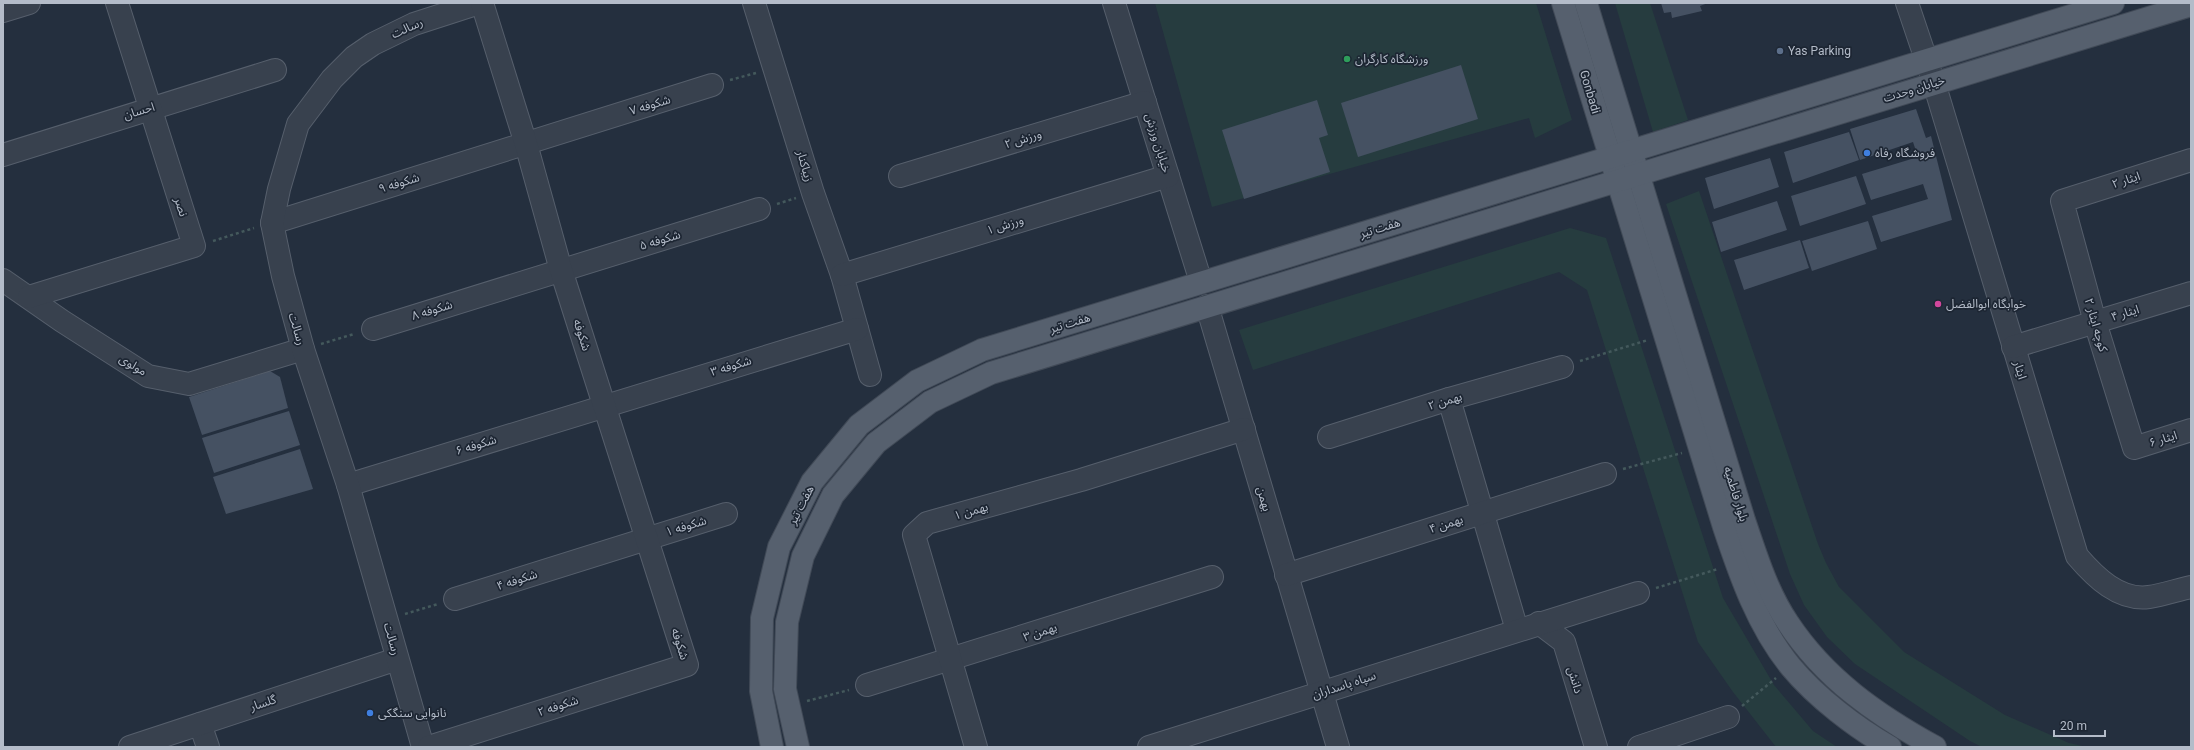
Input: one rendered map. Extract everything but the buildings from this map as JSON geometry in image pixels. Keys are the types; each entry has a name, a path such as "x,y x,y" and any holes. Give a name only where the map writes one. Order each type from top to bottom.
{"main road":[{"name":"Gonbadi","path":"1563,3 1617,180"},
{"name":"Gonbadi","path":"1586,3 1638,174"},
{"name":"خیابان وحدت","path":"1631,151 2112,3"},
{"name":"خیابان وحدت","path":"1638,174 2191,4"},
{"name":"هفت تیر","path":"772,747 761,691 762,618 780,547 812,482 859,425 917,381 982,350 1631,151"},
{"name":"هفت تیر","path":"798,747 786,689 787,622 803,556 833,495 876,443 930,402 991,372 1638,174"},
{"name":"بلوار فاطمیه","path":"1638,174 1744,520 1763,574 1787,622 1820,665 1857,698 1898,727 1935,747"},
{"name":"بلوار فاطمیه","path":"1617,180 1743,583 1769,634 1790,666 1843,716 1890,747"}],"street":[{"path":"3,11 29,3"},
{"name":"نصر","path":"117,3 149,108 194,246"},
{"name":"شکوفه","path":"480,3 526,144 561,270 687,665"},
{"name":"رسالت","path":"423,747 348,485 303,349 283,276 272,223 279,189 298,124 332,79 354,57 373,44 414,24 480,3"},
{"name":"زیباکنار","path":"754,3 813,193 842,275 870,375"},
{"name":"خیابان ورزش","path":"1114,3 1201,282"},
{"name":"ایثار","path":"1907,3 1934,83 2077,556 2090,571 2119,594 2148,597 2191,587"},
{"name":"احسان","path":"3,155 149,108 275,70"},
{"name":"شکوفه ۷","path":"526,144 712,85"},
{"name":"ورزش ۲","path":"900,176 1146,102"},
{"name":"شکوفه ۹","path":"272,223 526,144"},
{"name":"ایثار ۲","path":"2062,201 2191,160"},
{"name":"ورزش ۱","path":"842,275 1168,176"},
{"name":"کوچه ایثار ۲","path":"2062,201 2095,322 2134,448"},
{"name":"شکوفه ۵","path":"561,270 759,209"},
{"path":"29,297 194,246"},
{"name":"شکوفه ۸","path":"373,329 561,270"},
{"name":"مولوی","path":"3,280 62,321 148,376 189,384 303,349"},
{"name":"ایثار ۴","path":"2013,347 2191,294"},
{"name":"بهمن","path":"1207,306 1338,747"},
{"name":"شکوفه ۳","path":"605,406 857,329"},
{"name":"بهمن ۲","path":"1330,437 1449,399 1562,367"},
{"path":"1449,399 1517,630"},
{"name":"شکوفه ۶","path":"348,485 605,406"},
{"name":"بهمن ۱","path":"976,747 914,535 927,523 1081,480 1244,429"},
{"name":"ایثار ۶","path":"2134,448 2191,430"},
{"name":"بهمن ۴","path":"1286,575 1606,474"},
{"name":"شکوفه ۱","path":"646,538 726,514"},
{"name":"شکوفه ۴","path":"455,599 646,538"},
{"name":"بهمن ۳","path":"867,685 951,660 1212,577"},
{"name":"سپاه پاسداران","path":"1149,747 1638,593"},
{"name":"دانش","path":"1539,623 1564,642 1596,747"},
{"name":"گلسار","path":"130,747 397,659"},
{"name":"شکوفه ۲","path":"429,747 687,665"},
{"path":"1639,747 1728,717"},
{"path":"200,724 208,747"}],"path":[{"path":"712,85 775,67"},
{"path":"759,209 813,193"},
{"path":"194,246 272,223"},
{"path":"303,349 373,329"},
{"path":"1562,367 1665,335"},
{"path":"1606,474 1700,448"},
{"path":"1638,593 1736,563"},
{"path":"387,619 455,599"},
{"path":"1728,717 1790,666"},
{"path":"789,706 867,685"}],"green space":[{"name":"ورزشگاه کارگران","path":"1155,3 1536,3 1572,120 1535,138 1529,118 1212,207"},
{"path":"1615,3 1650,3 1688,120 1653,132"},
{"path":"1699,191 1818,544 1839,587 1904,652 2005,715 2069,743 2087,747 1982,747 1970,741 1855,664 1827,637 1804,605 1790,574 1666,204"},
{"path":"1570,228 1606,238 1723,598 1774,685 1813,731 1837,747 1776,747 1733,692 1698,642 1587,290 1559,272 1253,370 1239,330"}],"place":[{"name":"Yas Parking","path":"1780,51"},
{"name":"ورزشگاه کارگران","path":"1347,59"},
{"name":"فروشگاه رفاه","path":"1867,153"},
{"name":"خوابگاه ابوالفضل","path":"1938,304"},
{"name":"نانوایی سنگکی","path":"370,713"}]}
